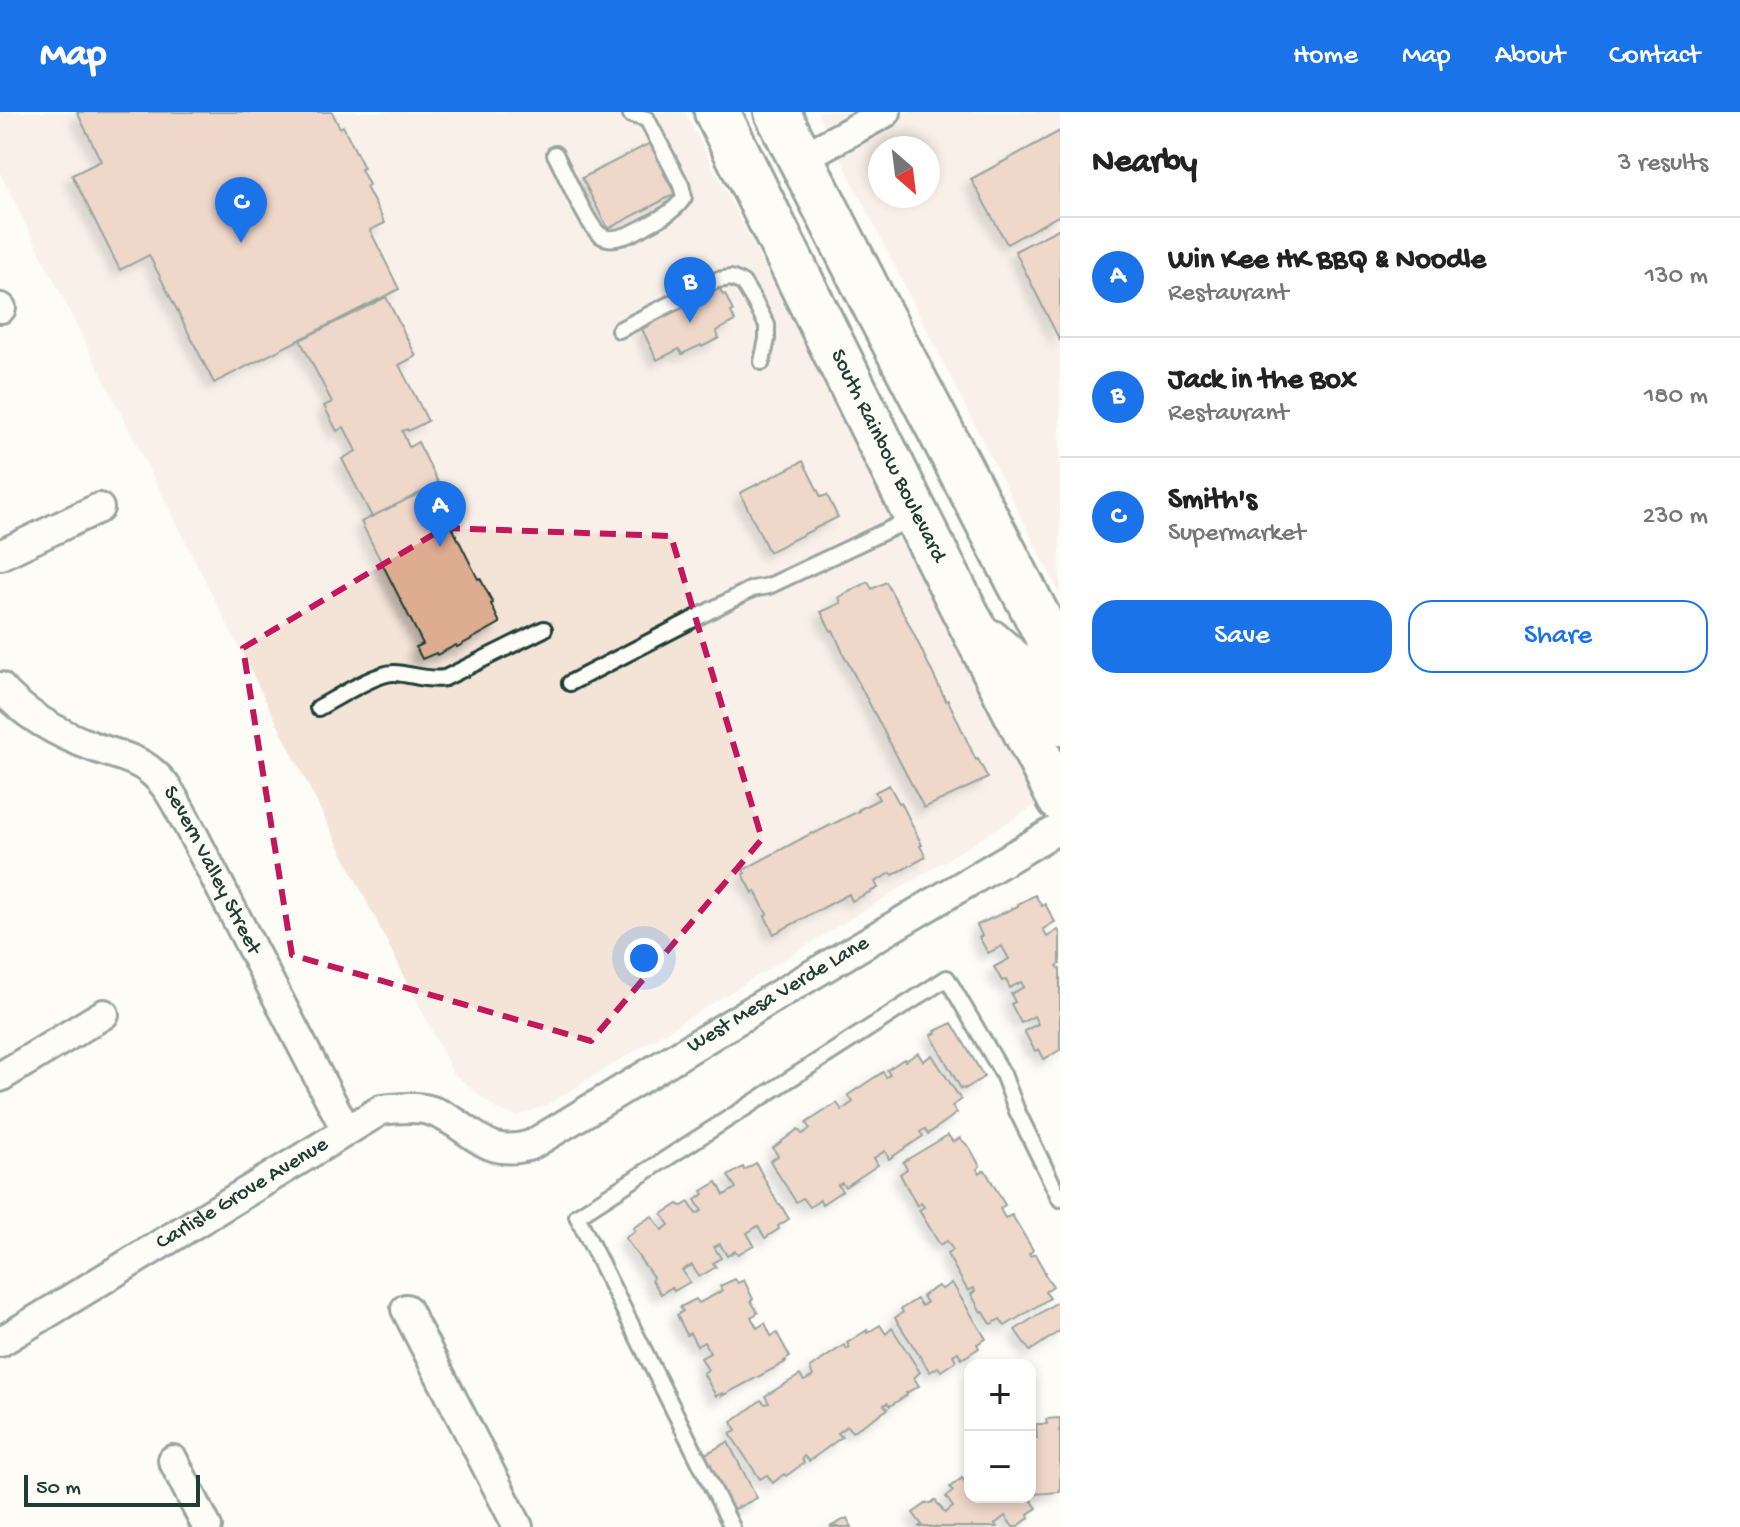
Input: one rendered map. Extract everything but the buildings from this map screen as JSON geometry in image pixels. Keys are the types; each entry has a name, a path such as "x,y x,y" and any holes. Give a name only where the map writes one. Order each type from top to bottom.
{"main road":[{"name":"South Rainbow Boulevard","path":"717,112 1060,799"},
{"path":"751,112 764,137 778,154 800,159"},
{"path":"777,112 1060,660"},
{"path":"761,200 779,197 801,209 837,275 878,311"},
{"path":"973,627 1040,686 1060,723"}],"street":[{"path":"800,159 886,112"},
{"path":"0,555 99,508"},
{"name":"Severn Valley Street","path":"0,687 30,715 61,734 129,759 151,771 167,788 346,1130"},
{"name":"West Mesa Verde Lane","path":"493,1148 515,1150 531,1145 1060,828"},
{"path":"0,1077 104,1014"},
{"name":"Carlisle Grove Avenue","path":"0,1342 381,1110 431,1110 493,1148"},
{"path":"406,1309 518,1527"},
{"path":"173,1460 207,1527"}],"lane":[{"path":"555,154 592,227 603,237 618,238 637,231 678,207 684,197 681,185 647,119 631,115"},
{"path":"619,330 717,280 731,278 743,283 767,325 762,362"},
{"path":"570,683 752,589 769,586 917,517"},
{"path":"318,708 380,675 392,673 431,680 445,678 544,629"},
{"path":"732,1527 577,1216 947,978 1003,1074 1017,1111 1060,1199"}],"highlighted area":[{"path":"444,528 671,536 762,839 591,1041 292,955 243,648"}],"shaded area":[{"path":"0,112 685,112 1039,803 545,1106 516,1116 495,1108 453,1073 0,173"},
{"path":"817,112 1060,112 1060,594"}],"place":[{"name":"Smith's","path":"241,243"},
{"name":"Jack in the Box","path":"690,323"},
{"name":"Win Kee HK BBQ & Noodle","path":"440,547"}]}
